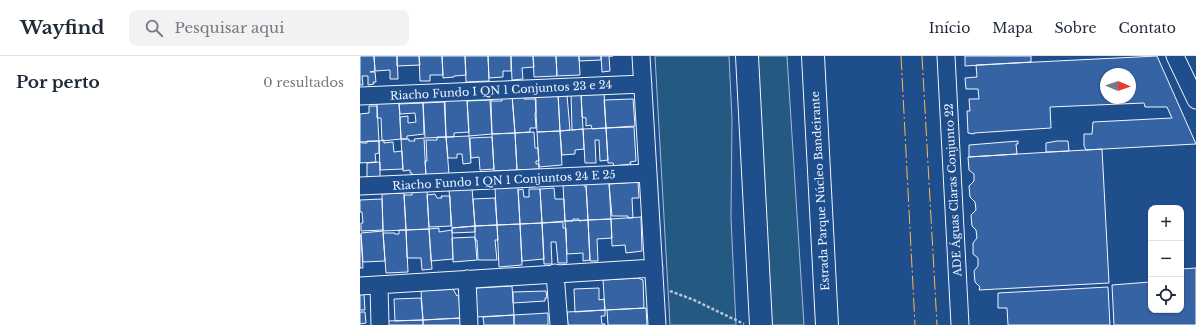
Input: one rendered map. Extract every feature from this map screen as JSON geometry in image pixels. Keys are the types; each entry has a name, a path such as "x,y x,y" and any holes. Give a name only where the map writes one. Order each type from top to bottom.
{"highway":[{"path":"747,56 761,325"},
{"name":"Estrada Parque Núcleo Bandeirante","path":"812,56 827,325"}],"street":[{"path":"641,56 656,325"},
{"name":"ADE Águas Claras Conjunto 22","path":"946,56 960,325"},
{"path":"1174,56 1196,100"},
{"name":"Riacho Fundo I QN 1 Conjuntos 23 e 24","path":"360,96 643,84"},
{"name":"Riacho Fundo I QN 1 Conjuntos 24 E 25","path":"360,186 648,173"},
{"path":"360,286 654,268"},
{"path":"556,273 559,325"},
{"path":"467,279 469,325"},
{"path":"379,285 380,325"}],"path":[{"path":"654,285 694,300 745,325"}],"shaded area":[{"path":"655,56 729,56 732,119 731,218 736,325 670,325"},
{"path":"757,56 787,56 804,325 771,325"}],"building":[{"path":"360,56 374,56 375,71 370,72 375,72 376,82 373,82 374,84 368,85 368,76 362,76 363,85 360,85"},
{"path":"374,56 397,56 398,79 390,79 390,70 375,71"},
{"path":"397,56 419,56 420,65 397,66"},
{"path":"419,56 442,56 443,75 430,75 430,81 420,81"},
{"path":"442,56 465,56 466,75 443,78"},
{"path":"465,56 488,56 489,81 466,82"},
{"path":"488,56 511,56 511,71 503,71 503,77 489,78"},
{"path":"511,56 533,56 534,67 522,68 523,79 512,80"},
{"path":"533,56 556,56 557,76 534,77"},
{"path":"556,56 579,56 580,75 557,76"},
{"path":"579,56 601,56 601,60 579,61"},
{"path":"601,56 609,56 610,71 602,72"},
{"path":"965,56 1031,56 1031,62 965,66"},
{"path":"1157,56 1196,144 1086,150 1084,146 1084,134 1092,134 1093,122 1172,118 1167,107 1145,107 1144,103 1136,103 1136,68 1100,68 1100,104 1120,104 1050,107 1051,128 974,134 968,133 967,111 970,111 969,99 979,99 978,89 966,89 965,78 977,77 976,65"},
{"path":"604,91 606,128 592,129 591,125 586,126 586,118 582,117 581,93"},
{"path":"558,93 560,131 537,132 535,94"},
{"path":"571,93 581,93 583,129 572,130"},
{"path":"558,94 567,95 570,130 560,131"},
{"path":"512,95 515,133 492,134 490,101 502,101 502,96"},
{"path":"512,95 524,95 524,99 536,99 536,128 530,128 530,132 515,133"},
{"path":"467,98 469,132 454,133 454,137 446,137 444,99"},
{"path":"633,99 635,126 606,128 604,100"},
{"path":"491,100 492,134 469,136 467,101"},
{"path":"399,102 401,139 382,141 381,118 377,118 377,103"},
{"path":"445,102 446,137 425,138 423,103"},
{"path":"423,103 424,134 407,136 407,139 401,139 400,117 408,116 408,123 416,122 415,113 400,114 399,104"},
{"path":"369,106 377,106 379,141 360,142 360,114 369,113"},
{"path":"634,127 636,161 630,162 631,164 614,166 613,163 608,163 606,128"},
{"path":"606,128 608,160 600,161 599,140 595,140 596,163 585,163 583,129"},
{"path":"583,129 584,149 575,150 575,154 562,155 560,131"},
{"path":"560,131 562,165 539,167 537,132"},
{"path":"534,132 535,148 538,148 539,161 536,161 536,164 539,164 539,169 517,170 515,133"},
{"path":"515,133 517,170 494,171 492,134"},
{"path":"469,136 471,163 463,164 462,154 457,154 457,158 448,158 446,137"},
{"path":"437,137 446,137 449,174 426,176 426,140 437,140"},
{"path":"492,137 494,169 480,170 479,157 471,158 470,138"},
{"path":"424,138 426,176 412,175 410,170 403,171 401,139 415,141 414,139"},
{"path":"384,140 384,143 393,142 394,152 402,151 403,169 380,170 379,141"},
{"path":"367,141 379,141 379,153 375,154 376,162 360,163 360,142 367,143"},
{"path":"1018,141 1018,144 1016,144 1017,154 969,157 969,145"},
{"path":"1068,141 1069,151 1046,152 1046,143"},
{"path":"1102,149 1109,283 979,290 980,287 975,282 974,271 978,266 978,258 973,254 973,243 977,238 976,230 972,226 971,215 976,210 975,202 970,197 969,186 974,181 974,174 969,170 968,157"},
{"path":"380,162 380,177 367,177 367,163"},
{"path":"609,182 611,219 588,220 586,183"},
{"path":"638,182 639,198 632,198 633,218 628,218 628,216 612,216 609,184"},
{"path":"584,184 586,187 588,220 579,221 579,219 573,219 573,221 565,221 563,185"},
{"path":"518,187 520,224 497,225 495,188"},
{"path":"472,188 475,226 452,228 449,190"},
{"path":"554,188 555,199 564,199 565,221 542,223 540,189"},
{"path":"523,189 524,197 529,197 529,189 540,189 542,223 520,224 518,190"},
{"path":"427,191 429,229 406,230 404,195 412,195 412,192"},
{"path":"404,193 406,230 383,231 382,194"},
{"path":"435,194 437,198 442,198 441,196 450,196 451,226 429,227 427,195"},
{"path":"495,198 497,225 475,226 473,199"},
{"path":"382,199 383,230 361,231 361,223 363,223 362,212 360,212 360,200"},
{"path":"641,217 642,251 626,253 625,245 612,246 611,219"},
{"path":"611,219 612,238 597,239 598,261 590,261 588,220"},
{"path":"588,220 590,260 583,261 583,253 567,254 565,221"},
{"path":"563,222 563,228 566,228 567,263 558,263 556,242 551,242 552,264 544,264 542,223"},
{"path":"542,223 544,259 522,261 520,224"},
{"path":"520,224 522,265 499,267 497,225"},
{"path":"497,225 498,240 495,240 497,260 478,260 477,240 475,240 475,226"},
{"path":"475,226 475,232 452,233 452,228"},
{"path":"439,228 439,232 452,230 453,259 431,261 429,229"},
{"path":"429,229 432,269 422,270 421,258 407,258 406,230"},
{"path":"399,230 406,230 408,272 386,273 383,233 399,234"},
{"path":"383,231 385,261 363,262 361,233"},
{"path":"361,235 363,268 360,268"},
{"path":"475,237 477,260 453,262 452,238"},
{"path":"1196,268 1196,325 1114,325 1112,285 1148,282 1148,313 1184,313 1184,269"},
{"path":"638,278 643,280 644,308 605,310 603,280"},
{"path":"512,286 514,315 476,317 475,294 477,288"},
{"path":"1108,287 1110,325 1008,325 1007,308 998,308 998,293"},
{"path":"599,288 599,300 604,299 605,310 575,312 574,289"},
{"path":"453,289 457,296 459,295 460,318 423,320 421,291"},
{"path":"546,291 547,298 545,298 545,301 513,303 513,292"},
{"path":"360,294 364,294 365,310 360,310"},
{"path":"421,298 423,320 395,321 394,299"},
{"path":"646,308 647,325 608,325 607,310"},
{"path":"605,310 605,316 601,316 602,324 605,325 568,325 567,312"},
{"path":"360,312 365,312 366,323 360,324"},
{"path":"548,313 548,325 514,325 514,315"},
{"path":"514,315 514,325 484,325 483,317"},
{"path":"461,318 461,325 423,325 423,320"},
{"path":"423,320 423,325 388,325 387,321"}],"power":[{"path":"901,56 915,325"},
{"path":"922,56 937,325"}]}
